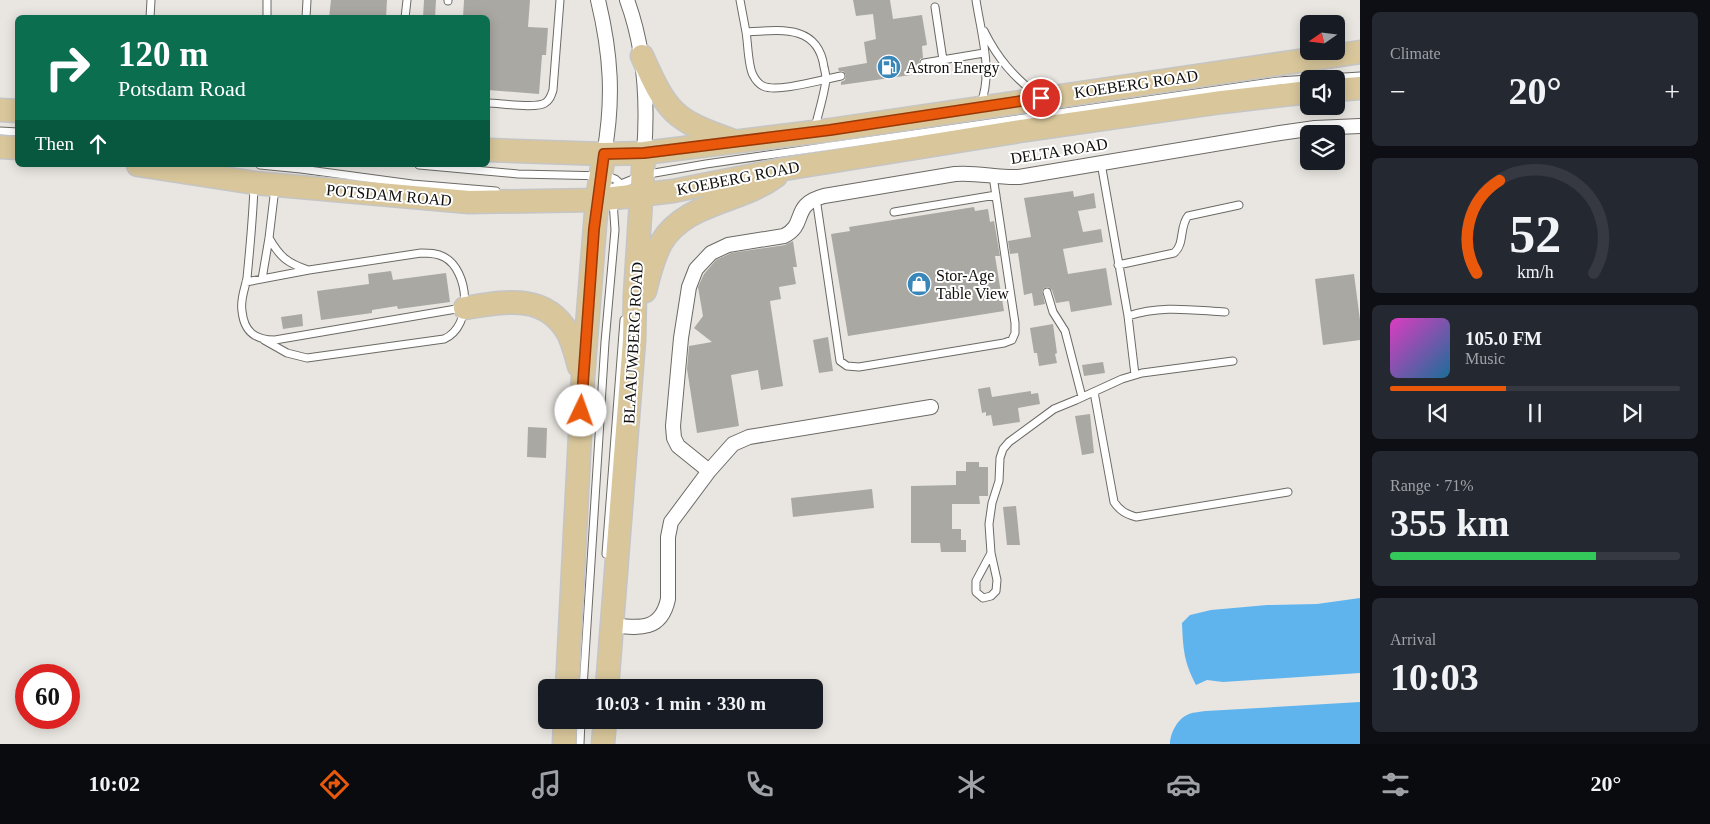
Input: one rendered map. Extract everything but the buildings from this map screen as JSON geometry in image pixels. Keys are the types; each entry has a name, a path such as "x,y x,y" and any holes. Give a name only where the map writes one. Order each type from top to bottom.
{"main road":[{"name":"KOEBERG ROAD","path":"644,153 737,142 1360,52"},
{"path":"642,56 660,94 673,112 690,124 737,142"},
{"path":"1345,89 1360,88"},
{"name":"KOEBERG ROAD","path":"615,191 674,190 784,169 939,144 1222,102 1300,93"},
{"path":"0,110 15,111"},
{"path":"0,147 15,148"},
{"path":"490,150 604,154 644,153"},
{"name":"BLAAUWBERG ROAD","path":"567,679 583,377 615,191 644,153"},
{"name":"BLAAUWBERG ROAD","path":"604,154 615,191 635,295 634,340 608,679"},
{"name":"POTSDAM ROAD","path":"175,167 266,172 469,202 615,191"},
{"path":"634,340 653,262 660,244 670,230 693,214 759,188 784,169"},
{"path":"465,308 516,302 527,303 544,309 557,318 567,332 583,377"},
{"path":"564,744 565,729"},
{"path":"603,744 604,729"}],"street":[{"name":"BLAAUWBERG ROAD","path":"598,0 609,57 609,128 604,154"},
{"name":"BLAAUWBERG ROAD","path":"627,0 633,16 642,56 646,104 644,153"},
{"name":"DELTA ROAD","path":"816,198 955,174 977,173 1019,177 1280,133 1315,128 1360,126"},
{"path":"709,471 682,450 674,438 672,426 681,338 692,277 703,260 721,248 740,242 784,236 794,229 804,205 816,198"},
{"path":"612,625 642,627 654,623 662,616 668,599 668,537 671,522 709,471 733,444 743,439 931,407"}],"lane":[{"path":"150,15 151,0"},
{"path":"267,0 267,15"},
{"path":"306,15 307,0"},
{"path":"405,15 407,0"},
{"path":"490,102 536,106 542,105 551,98 560,0"},
{"path":"740,0 752,73 762,86 781,88 841,76"},
{"path":"976,0 986,72 986,86 980,107"},
{"path":"935,8 943,60"},
{"path":"980,24 1004,66 1041,98"},
{"path":"746,32 780,31 797,33 810,38 816,44 822,56 826,79 814,131"},
{"path":"924,63 984,54"},
{"path":"1345,77 1360,76"},
{"path":"441,167 518,174 615,191 764,156 1278,81 1300,80"},
{"path":"0,130 15,132"},
{"path":"0,137 15,139"},
{"path":"1101,163 1128,316 1135,375"},
{"path":"266,172 301,169 412,184 504,191"},
{"path":"262,279 269,238 266,172"},
{"path":"246,282 309,270 421,253 436,253 446,257 454,265 462,286 465,308 460,325 453,334 444,339 427,342 308,358 287,353 257,338 250,332 245,323 241,300 246,282 252,232 266,172"},
{"path":"816,198 840,361 847,366 859,367 1004,344 1012,340 1015,333 1015,323 993,176"},
{"path":"584,679 615,230 615,191"},
{"path":"894,212 996,195"},
{"path":"1118,266 1174,252 1179,247 1182,227 1188,216 1239,205"},
{"path":"269,238 280,255 286,260 309,270"},
{"path":"1047,292 1054,312 1065,331 1082,397"},
{"path":"264,340 275,340 465,308"},
{"path":"1128,316 1156,309 1176,308 1225,312"},
{"path":"606,562 624,309"},
{"path":"992,553 976,581 976,592 983,598 991,596 996,591 997,580 992,553 990,524 992,503 999,481 1000,458 1003,449 1019,433 1054,409 1122,379 1135,375 1233,361"},
{"path":"1094,392 1114,502 1126,514 1136,517 1288,492"},
{"path":"580,744 581,729"}],"water":[{"path":"1360,598 1360,673 1223,682 1207,680 1196,685 1192,677 1185,655 1182,623 1190,615 1211,610 1267,605 1317,604"},
{"path":"1360,702 1360,744 1170,744 1173,731 1178,722 1185,716 1193,713"}],"place":[{"name":"Astron Energy","path":"889,67"},
{"name":"Stor-Age Table View","path":"919,284"}],"route":[{"path":"581,411 594,229 604,154 644,153 737,142 1041,98"}]}
